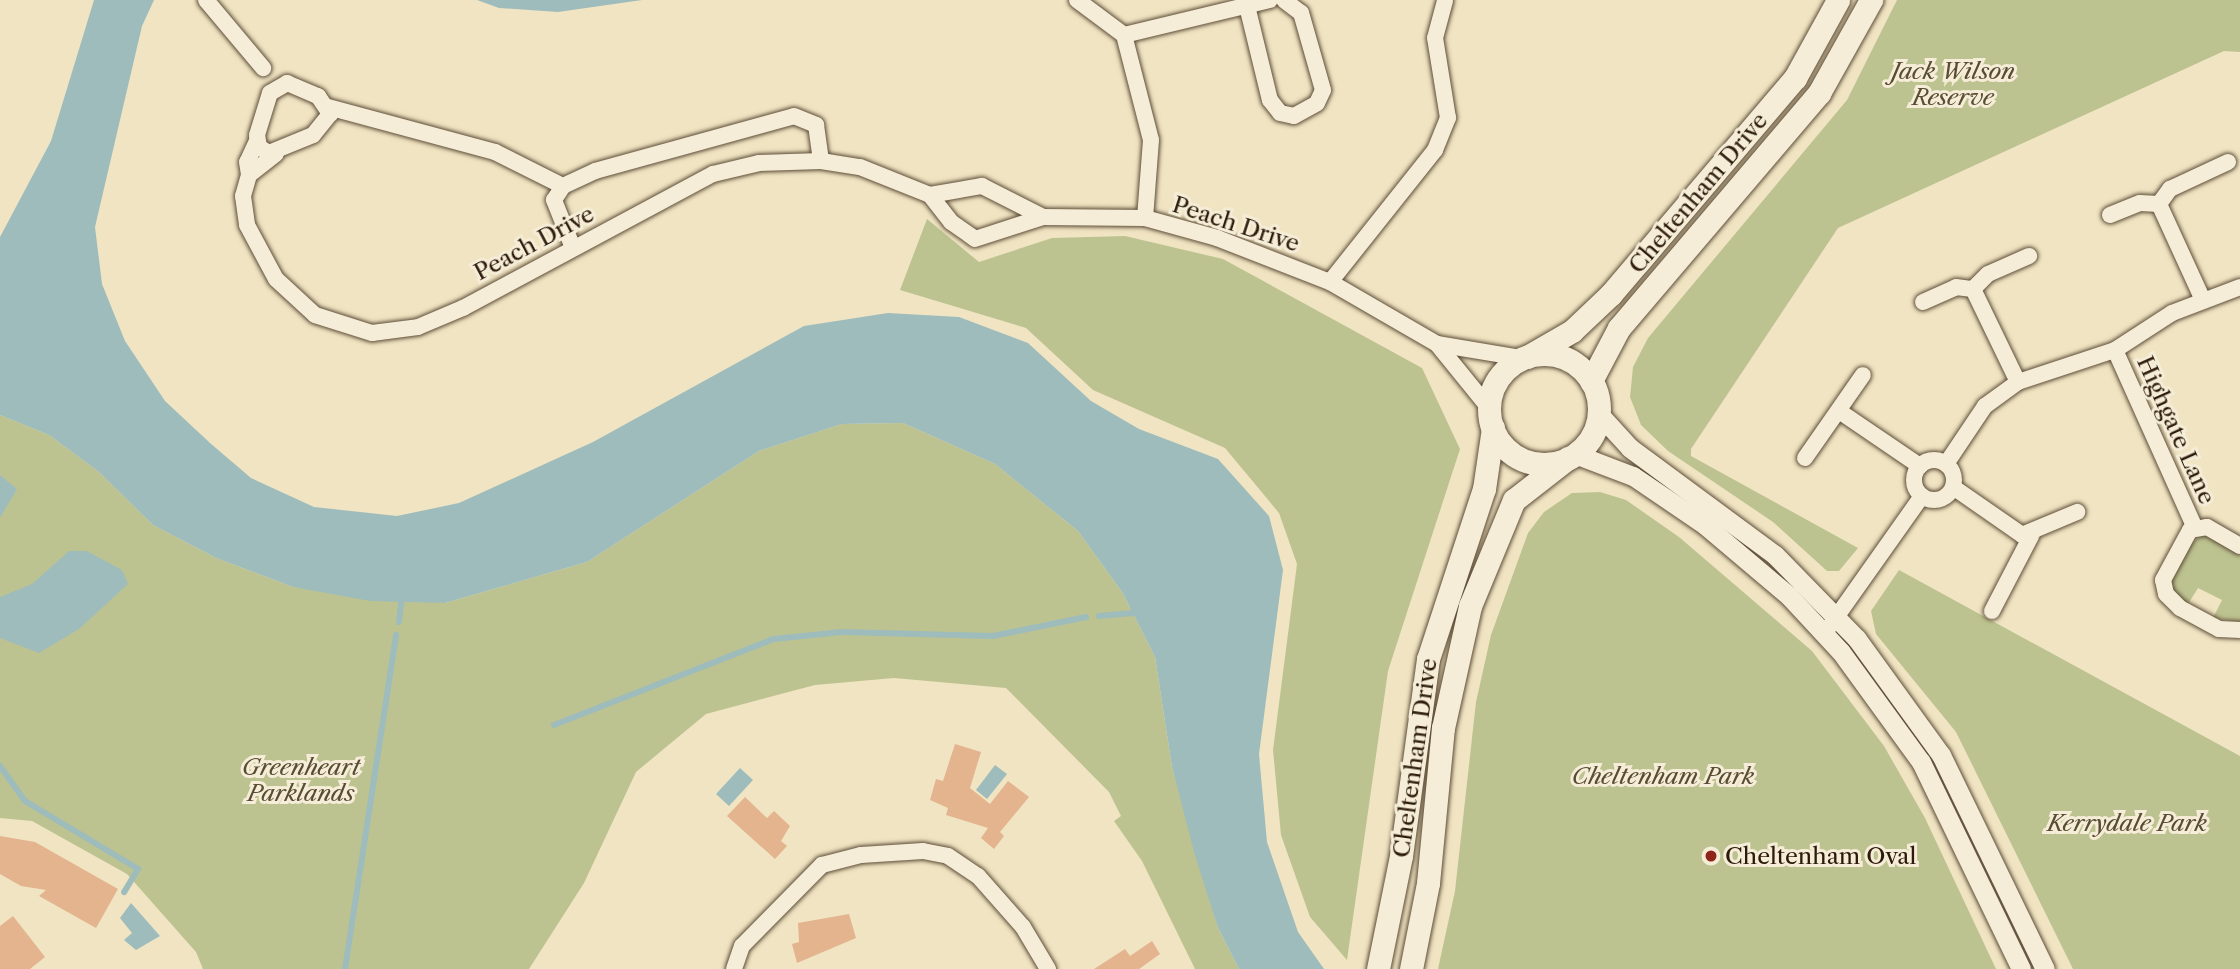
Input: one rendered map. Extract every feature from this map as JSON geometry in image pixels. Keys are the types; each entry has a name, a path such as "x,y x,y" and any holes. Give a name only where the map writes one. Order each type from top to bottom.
{"main road":[{"name":"Cheltenham Drive","path":"1525,357 1572,331 1611,294 1795,78 1838,0"},
{"name":"Cheltenham Drive","path":"1591,381 1619,328 1819,93 1871,0"},
{"path":"1560,356 1591,381 1598,413 1590,438 1571,456 1544,463 1522,459 1504,447 1491,418 1497,381 1525,357 1560,356"},
{"name":"Cheltenham Drive","path":"1378,969 1397,882 1428,659 1484,489 1491,418"},
{"name":"Cheltenham Drive","path":"1411,969 1428,883 1446,715 1471,607 1514,500 1571,456"}],"street":[{"path":"206,0 263,68 287,83 308,90 328,107 495,152 563,186"},
{"path":"1077,0 1124,35 1151,140 1145,218"},
{"path":"1124,35 1270,0"},
{"path":"1247,6 1270,100 1280,113 1294,116 1317,103 1323,90 1301,13 1284,0"},
{"path":"1330,282 1435,150 1448,118 1435,38 1445,0"},
{"path":"263,68 270,93 287,83"},
{"name":"Peach Drive","path":"270,93 257,141 247,162 249,176 245,218 276,279 316,315 356,330 418,327 713,174 759,163 821,161 860,167 930,195 951,222 975,239 1044,216 1145,218 1266,253 1330,282 1437,344 1525,357"},
{"path":"249,176 276,153 320,131 329,117 328,107"},
{"path":"573,248 554,206 563,186 605,168 794,116 816,125 821,161"},
{"path":"257,141 261,150 276,153"},
{"path":"2158,204 2170,189 2228,162"},
{"name":"Peach Drive","path":"930,195 982,186 1044,216"},
{"path":"2110,215 2140,203 2158,204"},
{"path":"2158,204 2202,298"},
{"path":"1973,289 1988,274 2029,256"},
{"path":"1946,464 1985,406 2018,382 2115,350 2202,298 2240,286"},
{"path":"1923,302 1956,287 1973,289"},
{"path":"1973,289 2018,382"},
{"name":"Peach Drive","path":"1437,344 1491,418"},
{"name":"Highgate Lane","path":"2115,350 2195,528"},
{"path":"1805,458 1864,375"},
{"path":"1839,411 1920,466"},
{"path":"1598,413 1630,449 1754,538 1838,615 1941,755 2045,969"},
{"path":"1571,456 1633,477 1705,525 1758,568 1824,633 1895,721 1921,762 2021,969"},
{"path":"1922,496 1914,479 1920,466 1936,460 1946,464"},
{"path":"1946,464 1953,487 2010,530 2031,536"},
{"path":"1922,496 1943,498 1953,487"},
{"path":"1824,633 1922,496"},
{"path":"1992,611 2031,536 2077,512"},
{"name":"Highgate Lane","path":"2195,528 2212,529 2240,546"},
{"name":"Highgate Lane","path":"2195,528 2168,562 2163,588 2174,604 2213,626 2240,629"},
{"path":"734,969 743,946 822,865 861,855 923,851 947,856 978,876 1023,927 1048,969"}],"green space":[{"name":"Jack Wilson Reserve","path":"1897,0 2240,0 2240,52 2224,51 1838,228 1691,449 1691,456 1858,548 1839,571 1827,571 1773,522 1668,451 1641,425 1630,397 1633,367 1648,338 1847,100"},
{"path":"927,219 979,262 1052,238 1125,236 1223,259 1422,368 1460,449 1388,671 1347,960 1310,917 1281,835 1273,750 1297,564 1279,513 1225,448 1093,390 1026,328 900,290"},
{"name":"Greenheart Parklands","path":"0,415 49,435 99,472 153,525 216,558 293,587 445,603 587,562 759,451 842,424 903,423 995,464 1078,531 1122,592 1155,657 1172,767 1218,928 1239,969 1195,969 1142,861 1114,821 1121,816 1109,792 1006,688 894,678 815,685 706,714 636,772 584,883 529,969 203,969 196,952 127,874 32,821 0,818"},
{"name":"Cheltenham Park","path":"1600,492 1626,500 1679,537 1812,651 1884,746 1925,818 1996,969 1438,969 1455,891 1476,702 1491,635 1528,533 1544,512 1572,493"},
{"path":"2204,534 2240,555 2240,622 2213,618 2222,600 2198,588 2188,604 2175,596 2170,579 2184,548"},
{"name":"Kerrydale Park","path":"1899,570 2240,756 2240,969 2073,969 1956,732 1876,634 1871,611"}],"water":[{"path":"94,0 154,0 142,26 95,227 102,284 125,341 165,401 210,443 251,478 314,507 397,516 459,503 593,442 804,326 888,313 959,317 1028,343 1091,401 1139,429 1218,459 1269,516 1283,570 1259,754 1267,842 1298,932 1324,969 1239,969 1218,928 1194,852 1172,767 1155,657 1122,592 1078,531 995,464 903,423 842,424 759,451 587,562 445,603 370,601 293,587 216,558 153,525 99,472 49,435 0,415 0,237 51,141"},
{"path":"477,0 642,0 558,12 499,8"},
{"path":"0,475 17,489 0,518"},
{"path":"69,551 87,551 122,570 128,584 79,629 39,653 0,638 0,597 32,584"},
{"path":"995,765 1007,774 987,799 976,790"},
{"path":"740,768 753,780 729,806 716,794"},
{"path":"131,903 160,936 136,950 124,940 132,933 120,918"}],"building":[{"path":"955,744 981,752 970,788 990,804 1008,781 1029,797 1000,832 1004,836 994,849 981,838 988,828 946,815 948,808 930,800 936,779 943,781"},
{"path":"745,797 767,818 774,811 790,826 781,841 787,846 775,859 727,816"},
{"path":"0,836 35,842 118,889 96,928 39,896 46,890 21,886 0,874"},
{"path":"849,914 856,938 797,963 792,944 799,942 798,923"},
{"path":"13,916 45,957 30,969 0,969 0,926"},
{"path":"1152,941 1160,954 1139,969 1094,969 1125,949 1130,956"}],"waterway":[{"path":"399,622 401,602"},
{"path":"1099,616 1133,613"},
{"path":"554,725 774,639 842,632 993,636 1086,617"},
{"path":"345,969 396,635"},
{"path":"0,766 25,801 138,869 124,892"}],"place":[{"name":"Cheltenham Oval","path":"1711,856"}]}
